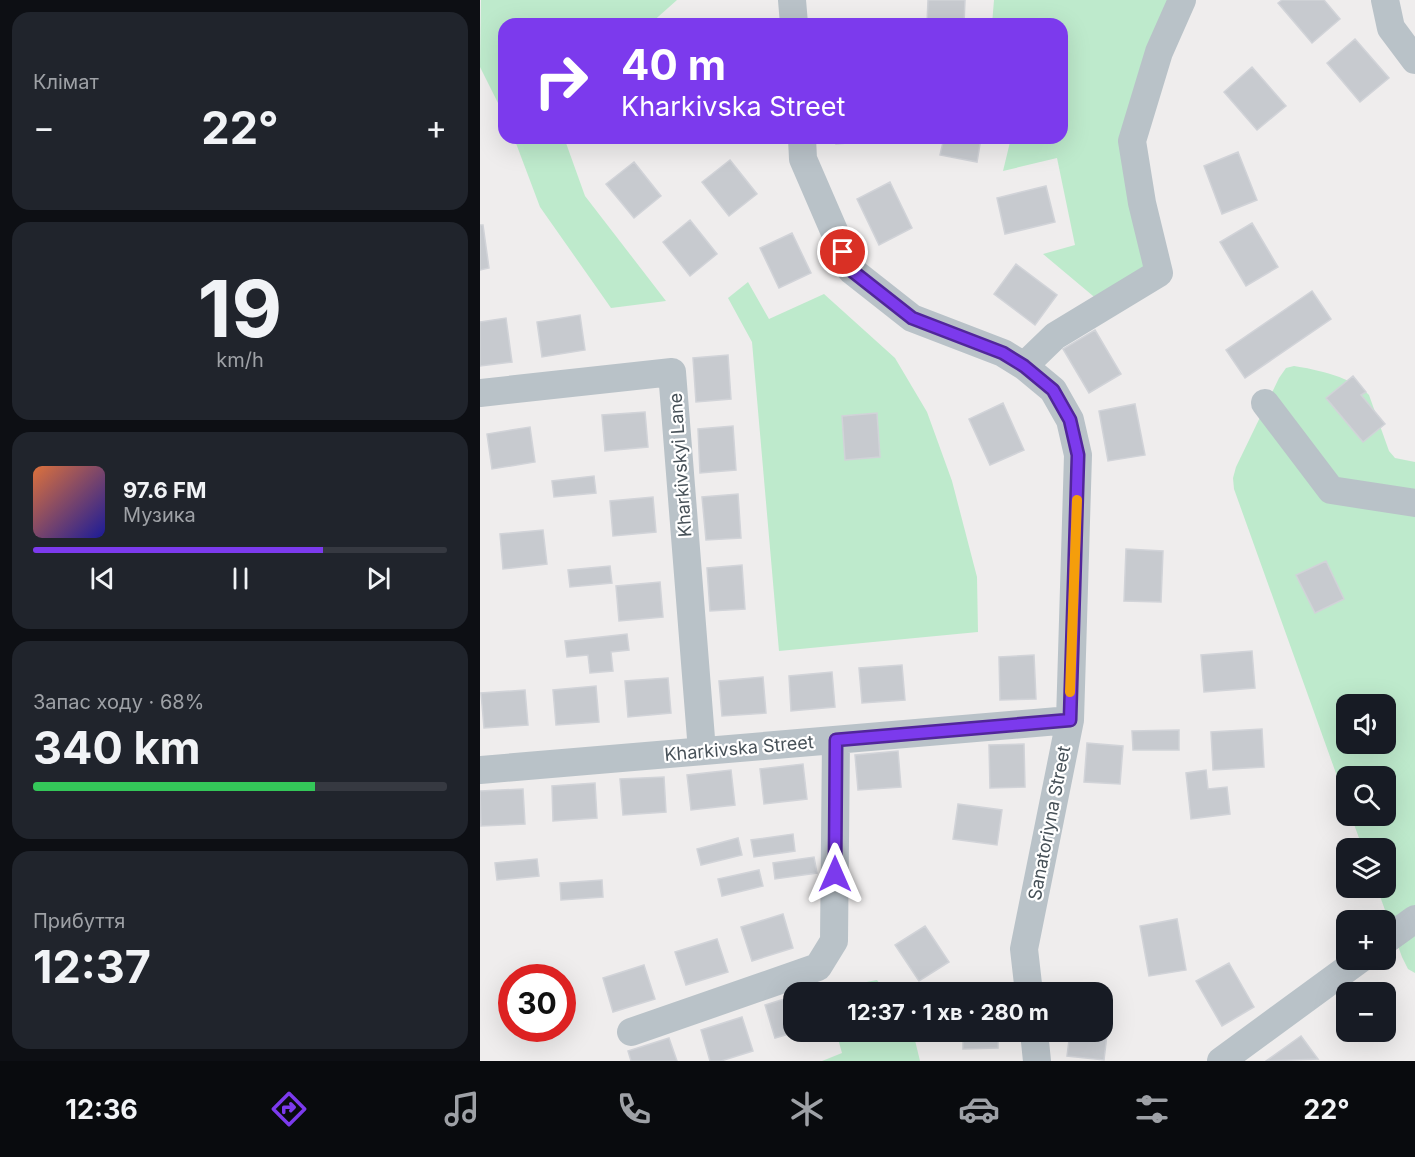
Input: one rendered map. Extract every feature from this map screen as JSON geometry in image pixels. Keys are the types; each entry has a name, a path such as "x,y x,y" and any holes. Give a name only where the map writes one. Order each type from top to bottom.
{"street":[{"path":"792,0 794,18"},
{"path":"1024,366 1055,336 1159,273 1142,203 1132,141 1160,52 1182,0"},
{"path":"1385,0 1391,28 1415,60"},
{"name":"Sanatoriyna Street","path":"802,144 803,159 851,270 912,318 1003,353 1024,366 1053,390 1070,420 1078,455 1070,720 1024,949 1028,982"},
{"name":"Kharkivskyi Lane","path":"480,393 672,372 702,751"},
{"path":"1265,403 1331,490 1415,503"},
{"name":"Kharkivska Street","path":"480,770 1070,720"},
{"path":"632,1032 818,967 834,941 836,740"},
{"path":"1396,933 1415,920"},
{"path":"1221,1061 1345,970"},
{"path":"1035,1042 1037,1061"}],"green space":[{"path":"481,0 677,0 657,18 498,18 498,103 480,67"},
{"path":"994,0 1182,0 1132,141 1159,273 1105,306 1043,254 1075,245 1057,158 1003,171 1010,144 1068,144 1068,18 992,18"},
{"path":"516,144 566,144 585,196 666,301 611,308 540,207"},
{"path":"748,282 769,319 824,294 895,358 927,412 952,481 977,577 978,632 779,651 752,342 728,298"},
{"path":"1294,366 1345,379 1363,389 1369,395 1389,451 1395,458 1415,462 1415,973 1408,969 1396,940 1396,910 1385,910 1381,898 1396,898 1396,838 1359,838 1355,826 1396,826 1396,766 1336,766 1336,773 1234,489 1233,478 1236,467 1286,368"},
{"path":"839,1042 915,1042 920,1061 822,1061 842,1053"}],"building":[{"path":"928,0 965,0 964,18 927,18"},
{"path":"1282,0 1324,0 1340,19 1312,43 1278,3"},
{"path":"1355,39 1389,78 1360,102 1327,63"},
{"path":"1252,67 1286,106 1257,130 1224,92"},
{"path":"943,144 980,144 977,162 940,155"},
{"path":"1238,152 1257,200 1222,214 1204,166"},
{"path":"730,160 757,194 729,216 702,182"},
{"path":"634,162 661,196 634,218 606,184"},
{"path":"890,182 912,228 879,245 857,199"},
{"path":"1046,186 1055,222 1005,234 997,198"},
{"path":"690,220 717,254 690,276 663,242"},
{"path":"1252,223 1278,267 1246,286 1220,242"},
{"path":"480,225 483,225 489,268 480,270"},
{"path":"792,233 811,273 779,288 760,248"},
{"path":"1016,264 1057,295 1035,325 994,294"},
{"path":"1312,291 1331,319 1245,378 1226,350"},
{"path":"580,315 585,350 542,357 537,322"},
{"path":"506,318 512,362 480,366 480,322"},
{"path":"1095,330 1121,374 1089,393 1063,349"},
{"path":"728,355 731,399 696,402 693,358"},
{"path":"1353,376 1366,392 1361,395 1385,424 1363,442 1326,398"},
{"path":"1003,403 1024,450 990,465 969,419"},
{"path":"1135,404 1145,455 1108,461 1099,411"},
{"path":"645,412 648,447 605,451 602,415"},
{"path":"877,413 880,457 845,460 842,416"},
{"path":"733,426 736,470 700,473 698,429"},
{"path":"530,427 535,462 492,469 487,434"},
{"path":"594,476 596,493 554,497 552,481"},
{"path":"738,494 741,538 706,540 702,497"},
{"path":"653,497 656,532 613,536 610,501"},
{"path":"543,530 547,564 503,569 500,534"},
{"path":"1126,549 1163,551 1161,602 1124,601"},
{"path":"1326,561 1344,599 1315,613 1296,575"},
{"path":"742,565 745,609 710,611 707,568"},
{"path":"610,566 612,583 570,587 568,570"},
{"path":"660,582 663,617 619,621 616,586"},
{"path":"627,634 629,650 611,652 613,671 590,673 588,655 567,657 565,641"},
{"path":"1252,651 1255,688 1204,692 1201,655"},
{"path":"1034,655 1036,699 1000,700 999,657"},
{"path":"902,665 905,700 862,703 859,668"},
{"path":"832,672 835,707 791,711 789,676"},
{"path":"763,677 766,713 722,716 719,681"},
{"path":"668,678 671,713 628,717 625,681"},
{"path":"596,686 599,722 556,725 553,690"},
{"path":"525,690 528,725 484,728 481,693"},
{"path":"1262,729 1264,767 1213,770 1211,732"},
{"path":"1179,730 1179,750 1133,750 1132,731"},
{"path":"1087,743 1123,746 1120,784 1084,782"},
{"path":"1024,744 1025,787 990,788 989,745"},
{"path":"898,751 901,787 858,790 855,755"},
{"path":"803,764 807,799 764,804 760,769"},
{"path":"731,770 735,805 691,810 687,775"},
{"path":"1206,770 1208,789 1227,787 1230,814 1191,819 1186,773"},
{"path":"664,777 666,812 623,815 620,779"},
{"path":"595,783 597,818 553,821 552,786"},
{"path":"523,789 525,824 481,826 480,791"},
{"path":"958,804 1002,810 997,845 953,839"},
{"path":"793,834 795,851 754,857 751,840"},
{"path":"738,838 742,855 701,865 697,849"},
{"path":"814,857 817,873 775,879 773,863"},
{"path":"537,859 539,876 497,880 495,863"},
{"path":"759,870 763,886 722,896 718,879"},
{"path":"602,880 603,897 561,900 560,883"},
{"path":"783,914 793,948 752,961 741,927"},
{"path":"1177,919 1186,970 1149,976 1140,926"},
{"path":"925,926 949,962 919,981 895,945"},
{"path":"717,939 728,972 686,985 675,952"},
{"path":"1229,963 1254,1007 1222,1026 1196,981"},
{"path":"644,965 655,999 613,1012 603,978"},
{"path":"783,999 783,1036 775,1038 765,1005"},
{"path":"742,1017 753,1051 721,1061 710,1061 701,1030"},
{"path":"1301,1036 1318,1059 1266,1061"},
{"path":"669,1038 677,1061 631,1061 628,1051"},
{"path":"963,1042 998,1042 998,1048 963,1049"},
{"path":"1069,1042 1106,1042 1104,1060 1067,1056"}],"slow traffic":[{"path":"1070,692 1077,500"}],"route":[{"path":"835,874 836,740 1070,720 1078,455 1070,420 1053,390 1024,366 1003,353 912,318 851,270 843,252"}]}
